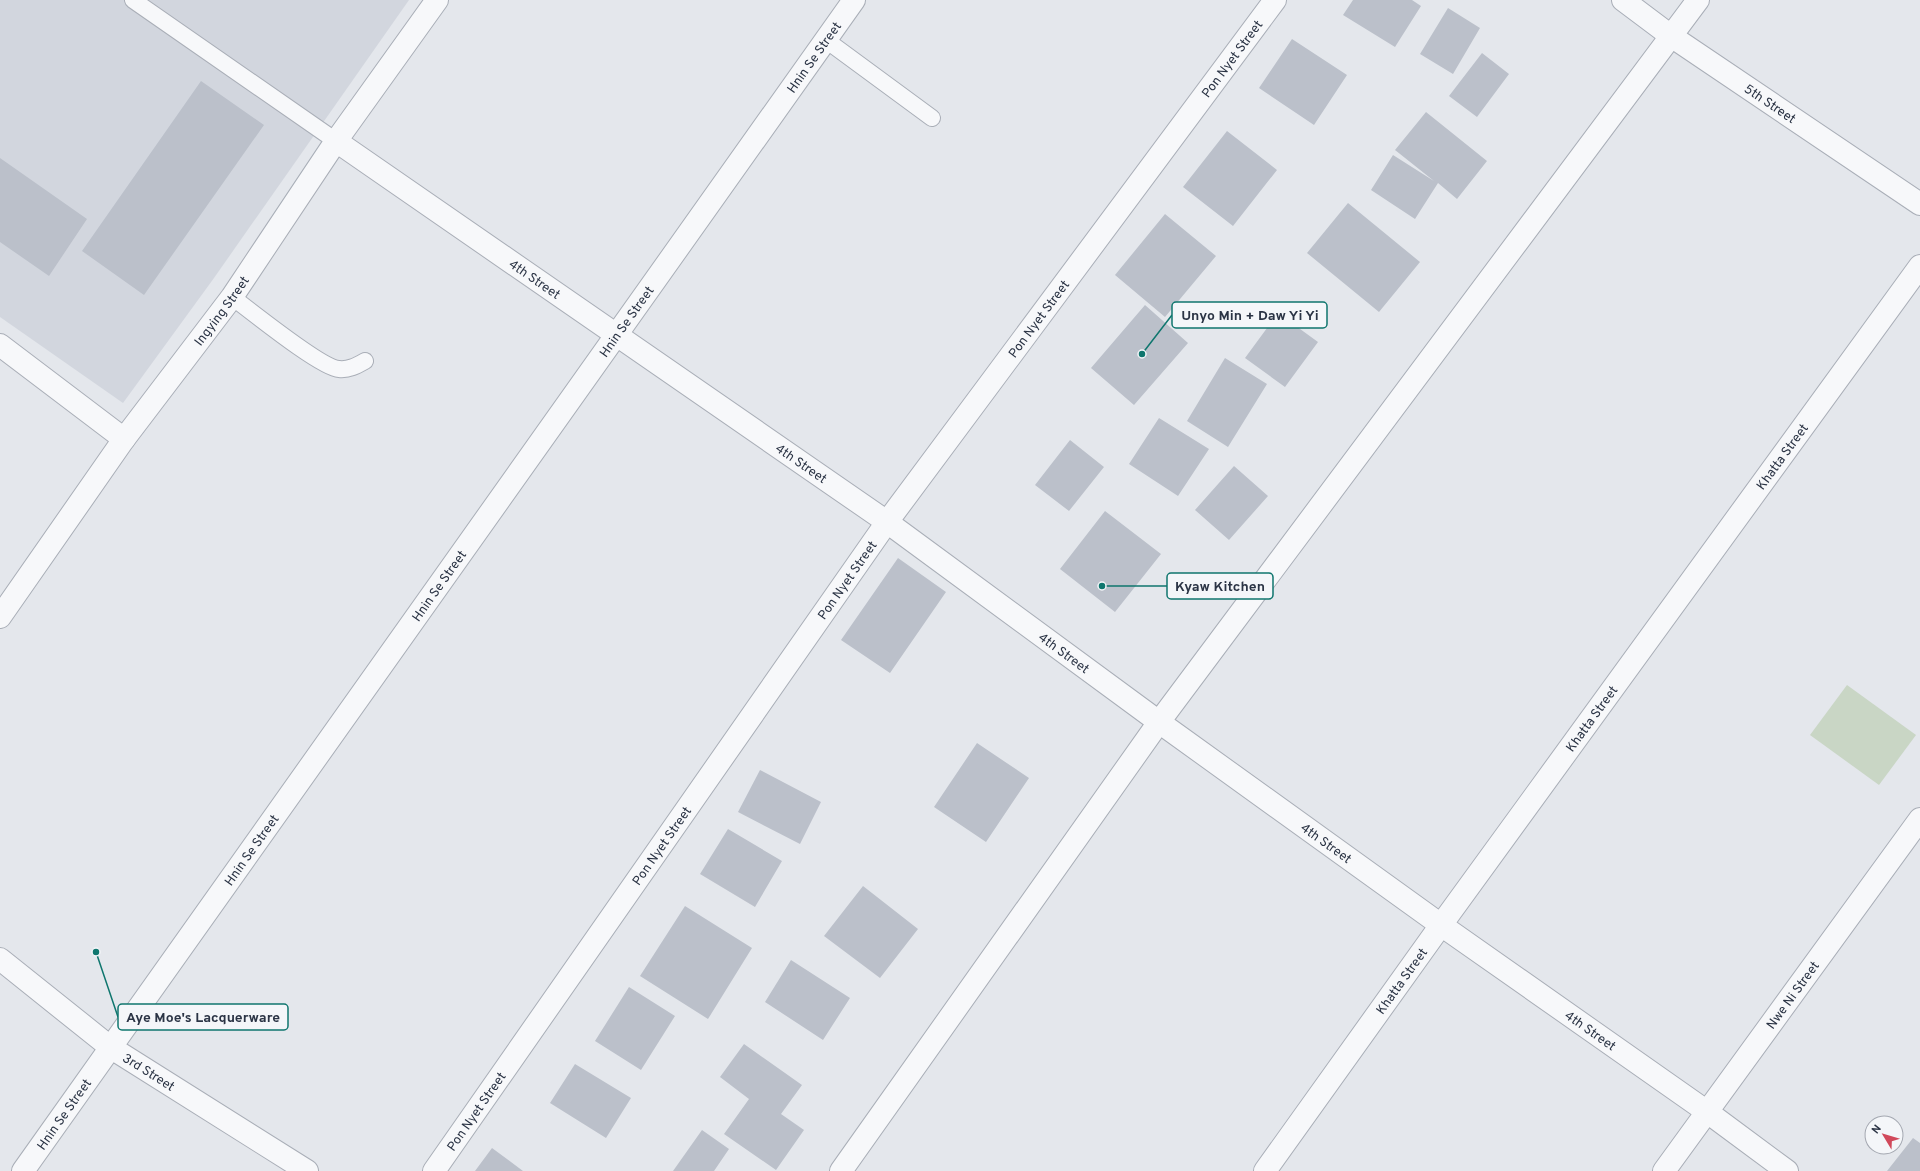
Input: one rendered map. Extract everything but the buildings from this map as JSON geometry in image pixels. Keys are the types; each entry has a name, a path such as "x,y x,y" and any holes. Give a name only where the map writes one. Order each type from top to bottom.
{"street":[{"name":"Ingying Street","path":"0,617 124,439 232,297 336,141 437,0"},
{"name":"Hnin Se Street","path":"23,1171 854,0"},
{"name":"Pon Nyet Street","path":"434,1171 887,522 1275,0"},
{"name":"5th Street","path":"1623,0 1671,36 1920,204"},
{"path":"841,1171 1159,722 1698,0"},
{"name":"4th Street","path":"336,141 887,522 1159,722 1441,925 1706,1111 1787,1171"},
{"name":"Khatta Street","path":"1265,1171 1441,925 1920,266"},
{"path":"0,345 124,439"},
{"name":"Nwe Ni Street","path":"1664,1171 1706,1111 1920,819"},
{"name":"3rd Street","path":"0,959 110,1047 308,1171"}],"lane":[{"path":"133,0 336,141"},
{"path":"826,40 932,118"},
{"path":"232,297 307,354 325,364 337,369 351,368 365,361"}],"shaded area":[{"path":"0,0 409,0 214,278 123,403 0,317"}],"green space":[{"path":"1847,685 1916,735 1879,785 1810,735"}],"place":[{"name":"Unyo Min + Daw Yi Yi","path":"1142,354"},
{"name":"Kyaw Kitchen","path":"1102,586"},
{"name":"Aye Moe's Lacquerware","path":"96,952"}]}
